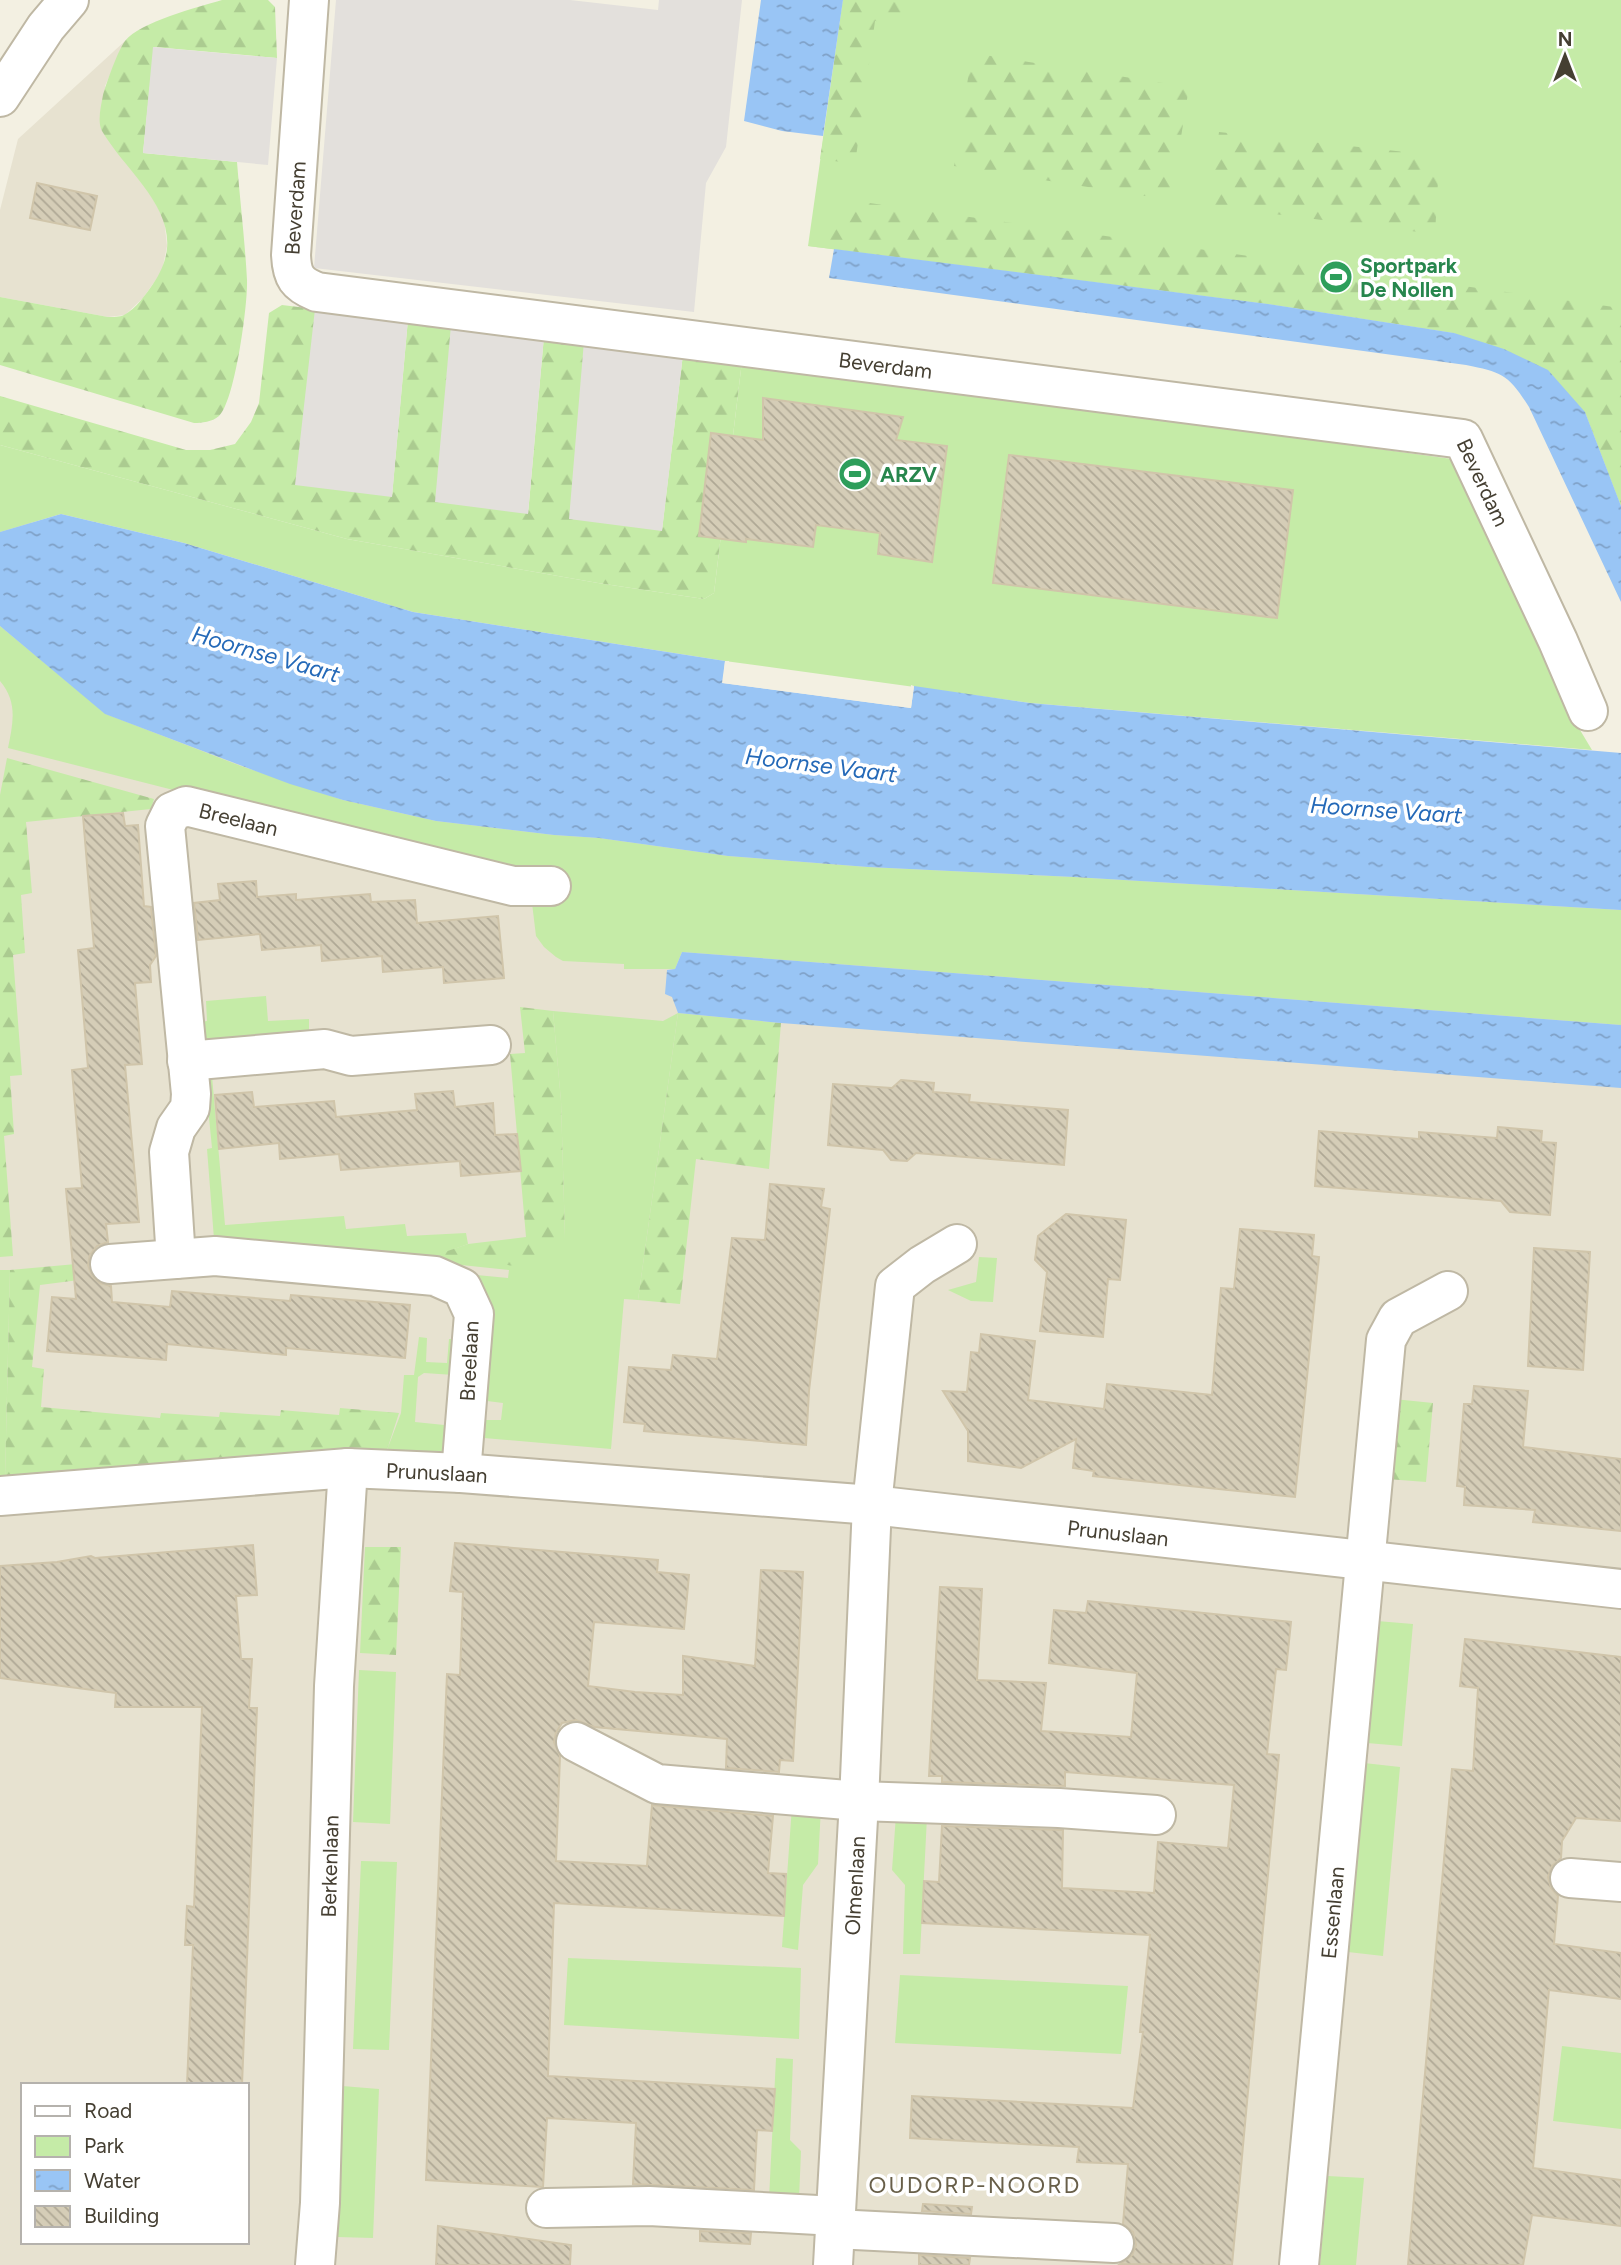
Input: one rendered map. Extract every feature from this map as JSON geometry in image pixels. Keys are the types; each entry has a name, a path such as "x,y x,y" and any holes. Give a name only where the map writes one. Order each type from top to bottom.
{"street":[{"path":"0,97 46,27 69,0"},
{"name":"Beverdam","path":"309,0 291,255 292,272 303,287 317,292 1463,439 1588,711"},
{"name":"Breelaan","path":"176,1259 169,1152 176,1128 190,1108 191,1094 165,825 172,812 186,806 513,886 551,886"},
{"path":"187,1062 325,1049 351,1056 491,1045"},
{"path":"872,1506 895,1286 922,1265 957,1244"},
{"name":"Breelaan","path":"110,1264 215,1256 435,1276 462,1288 474,1314 461,1473"},
{"path":"1365,1561 1386,1340 1398,1318 1448,1291"},
{"name":"Prunuslaan","path":"0,1496 348,1468 461,1473 872,1506 1621,1589"},
{"name":"Berkenlaan","path":"315,2265 320,2203 334,1686 348,1468"},
{"name":"Olmenlaan","path":"835,2237 872,1506"},
{"name":"Essenlaan","path":"1300,2265 1365,1561"},
{"path":"576,1742 657,1784 859,1801 1059,1808 1156,1815"},
{"path":"1570,1878 1621,1882"},
{"path":"546,2208 649,2206 835,2237 1114,2243"}],"shaded area":[{"path":"336,0 570,0 658,10 659,0 742,0 726,147 706,183 694,312 314,268"},
{"path":"125,41 105,86 150,194 164,219 167,246 162,271 143,298 125,315 108,317 0,297 0,210 18,139"},
{"path":"153,47 277,58 268,165 143,153"},
{"path":"315,309 408,319 392,497 295,485"},
{"path":"451,325 544,336 528,514 435,502"},
{"path":"584,341 683,354 662,531 569,519"},
{"path":"0,509 601,768 1621,857 1621,2265 0,2265"}],"green space":[{"path":"222,0 268,0 275,7 277,58 154,47 143,153 237,162 247,292 235,373 225,407 213,420 194,423 0,365 0,297 116,317 133,309 153,284 164,261 167,240 163,221 142,184 102,131 100,119 103,95 119,52 132,34 170,16"},
{"name":"Sportpark De Nollen","path":"843,0 1621,0 1621,506 1585,412 1454,333 1268,304 808,246"},
{"path":"843,0 903,0 899,24 875,21 855,164 820,159"},
{"path":"972,53 1189,87 1171,200 954,166"},
{"path":"1219,132 1424,154 1435,164 1438,181 1435,234 1209,206"},
{"path":"855,201 1621,308 1621,506 1585,412 1504,349 1454,333 1268,304 808,246"},
{"path":"282,305 315,309 392,496 408,319 451,325 528,514 544,336 584,341 662,530 683,354 742,361 714,593 704,599 347,539 0,445 0,396 186,450 210,450 235,444 251,422 259,403 269,313"},
{"path":"742,361 1452,459 1577,725 1592,750 1030,703 725,661 413,612 184,543 61,514 0,532 0,445 347,539 704,599 714,593"},
{"path":"0,626 106,714 241,766 343,800 436,821 599,838 728,856 868,867 1621,910 1621,1025 682,952 675,969 624,969 624,964 563,961 544,947 536,936 531,895 497,872 8,748 13,713 10,697 0,681"},
{"path":"7,758 154,799 151,809 26,822 32,893 21,895 25,953 13,955 22,1075 10,1076 14,1134 4,1136 13,1256 0,1257 0,795"},
{"path":"266,996 268,1021 309,1019 309,1034 207,1040 204,1038 199,1022 207,1021 206,1001"},
{"path":"520,1007 553,1011 561,1101 565,1237 557,1254 529,1267 427,1258 468,1244 526,1237 510,1054 525,1053"},
{"path":"553,1011 663,1021 678,1013 638,1300 624,1299 611,1449 484,1438 485,1420 501,1420 503,1403 487,1401 491,1316 466,1274 508,1278 509,1270 214,1239 207,1149 212,1148 205,1077 212,1076 225,1225 344,1216 346,1229 405,1224 407,1236 466,1233 468,1244 429,1258 565,1237 561,1101"},
{"path":"678,1013 781,1023 769,1169 696,1159 680,1304 638,1300"},
{"path":"979,1257 997,1258 993,1302 971,1301 948,1290 976,1282"},
{"path":"87,1263 87,1279 40,1285 32,1367 44,1369 41,1407 160,1418 161,1413 219,1417 220,1412 280,1416 281,1410 339,1415 340,1408 399,1413 387,1450 360,1448 5,1478 10,1270"},
{"path":"0,1270 10,1270 5,1478 0,1478"},
{"path":"419,1337 427,1338 426,1362 447,1363 449,1339 458,1339 454,1375 424,1373 418,1377 415,1422 454,1426 446,1455 387,1450 401,1413 404,1375 414,1375"},
{"path":"1394,1399 1433,1403 1426,1482 1387,1479"},
{"path":"365,1547 401,1547 396,1655 360,1653"},
{"path":"1377,1621 1413,1624 1402,1746 1367,1743"},
{"path":"359,1670 396,1672 390,1824 353,1822"},
{"path":"1364,1763 1400,1767 1383,1956 1348,1952"},
{"path":"792,1806 821,1807 818,1864 803,1885 798,1950 782,1947"},
{"path":"896,1815 927,1817 920,1954 903,1954 905,1885 892,1870"},
{"path":"361,1861 397,1862 389,2050 353,2049"},
{"path":"568,1958 801,1968 799,2039 564,2025"},
{"path":"900,1975 1128,1986 1121,2054 895,2043"},
{"path":"1562,2046 1621,2053 1621,2129 1553,2121"},
{"path":"776,2058 793,2059 790,2140 801,2151 799,2199 769,2199"},
{"path":"342,2086 379,2089 373,2238 337,2237"},
{"path":"1328,2176 1364,2178 1356,2265 1320,2265"}],"water":[{"path":"761,0 843,0 823,136 782,131 744,121"},
{"path":"834,249 1268,304 1454,333 1504,349 1548,370 1585,412 1621,506 1621,602 1529,407 1510,381 1496,373 1466,365 829,278"},
{"name":"Hoornse Vaart","path":"61,514 184,543 413,612 725,661 723,683 911,708 914,686 1030,703 1621,753 1621,910 868,867 728,856 599,838 436,821 343,800 290,784 105,714 0,626 0,532"},
{"path":"682,952 1621,1025 1621,1088 678,1013 672,997 665,994 667,970 675,969"}],"pier":[{"path":"725,661 729,661 726,680 909,704 911,685 914,686 911,708 722,683"}],"building":[{"path":"37,183 97,196 90,230 30,218"},
{"path":"763,398 903,417 896,440 947,446 932,562 878,554 880,533 816,525 813,547 699,536 711,433 763,440"},
{"path":"1009,455 1293,490 1277,618 993,583"},
{"path":"123,813 125,826 138,825 144,906 151,907 156,956 150,965 151,982 135,983 142,1064 125,1065 139,1222 106,1224 108,1242 97,1246 90,1255 88,1265 92,1276 100,1283 111,1286 112,1302 170,1307 172,1291 290,1301 291,1295 410,1305 405,1358 286,1348 286,1355 167,1344 166,1360 47,1351 52,1297 76,1299 66,1189 82,1188 72,1070 88,1068 78,950 94,948 83,816"},
{"path":"256,881 257,897 296,894 296,900 370,894 371,902 415,900 417,923 498,916 504,978 444,983 443,967 383,972 382,956 322,961 321,945 262,950 260,934 198,940 194,903 220,900 218,884"},
{"path":"901,1080 934,1083 933,1092 970,1095 969,1102 1068,1110 1064,1165 916,1153 907,1161 891,1160 883,1150 828,1145 833,1084 892,1088"},
{"path":"453,1091 455,1107 493,1103 495,1135 517,1134 521,1171 461,1176 460,1161 341,1170 339,1154 280,1159 279,1143 219,1149 215,1095 252,1092 254,1107 334,1101 336,1117 417,1110 415,1094"},
{"path":"1498,1127 1542,1131 1541,1142 1556,1143 1550,1215 1510,1212 1501,1201 1315,1186 1319,1131 1419,1139 1419,1132 1497,1138"},
{"path":"770,1184 824,1189 821,1207 830,1209 809,1391 806,1445 644,1431 645,1424 624,1422 629,1367 671,1370 673,1355 717,1359 732,1238 765,1240"},
{"path":"1066,1214 1126,1220 1120,1280 1108,1279 1103,1337 1040,1331 1047,1272 1035,1260 1038,1236"},
{"path":"1240,1229 1314,1235 1312,1256 1319,1257 1295,1497 1093,1476 1094,1471 1073,1468 1076,1439 1021,1468 968,1461 968,1431 943,1391 967,1392 971,1352 979,1353 981,1334 1035,1341 1028,1400 1104,1409 1107,1384 1212,1395 1221,1288 1234,1289"},
{"path":"1534,1248 1590,1252 1583,1370 1528,1366"},
{"path":"1474,1386 1528,1391 1523,1447 1621,1459 1621,1531 1533,1522 1535,1510 1464,1505 1465,1487 1457,1486 1464,1404 1472,1404"},
{"path":"455,1543 658,1560 657,1572 689,1575 684,1629 594,1622 588,1686 635,1692 683,1695 683,1656 755,1666 761,1570 803,1572 793,1761 780,1760 779,1772 726,1768 727,1739 594,1727 576,1720 562,1723 554,1742 560,1756 556,1861 647,1866 652,1805 773,1816 768,1873 786,1874 784,1916 554,1903 548,2076 775,2089 772,2131 757,2130 754,2190 633,2184 636,2123 547,2118 543,2187 426,2180 447,1674 460,1675 463,1592 450,1591"},
{"path":"253,1545 257,1595 236,1596 241,1659 252,1659 249,1708 257,1708 242,2083 187,2083 193,1945 185,1945 187,1906 194,1907 202,1707 115,1707 116,1693 0,1678 0,1566 57,1562 91,1556 95,1558"},
{"path":"940,1587 982,1589 977,1680 1046,1683 1041,1731 1131,1737 1137,1673 1049,1663 1054,1610 1086,1613 1088,1601 1291,1622 1286,1670 1276,1669 1267,1754 1279,1755 1232,2265 1120,2264 1132,2255 1136,2245 1133,2232 1123,2224 1128,2164 1077,2162 1079,2147 910,2138 912,2096 1133,2108 1143,2032 1140,2032 1150,1935 922,1923 924,1881 939,1882 942,1826 1063,1830 1062,1888 1154,1893 1158,1842 1228,1848 1234,1785 1065,1772 1065,1786 942,1782 942,1776 929,1776"},
{"path":"1465,1639 1621,1657 1621,1821 1576,1818 1562,1841 1561,1858 1552,1866 1548,1877 1551,1888 1558,1896 1554,1944 1621,1953 1621,1999 1549,1990 1533,2168 1621,2180 1621,2226 1532,2215 1523,2265 1408,2265 1452,1769 1473,1771 1478,1688 1460,1686"},
{"path":"923,2204 972,2207 971,2214 922,2211"},
{"path":"438,2226 571,2245 570,2265 436,2265"},
{"path":"700,2231 751,2233 750,2244 700,2241"},
{"path":"919,2255 970,2258 969,2265 919,2265"}],"place":[{"name":"Sportpark De Nollen","path":"1336,277"},
{"name":"ARZV","path":"855,474"}],"district":[{"name":"OUDORP-NOORD","path":"975,2185"}]}
